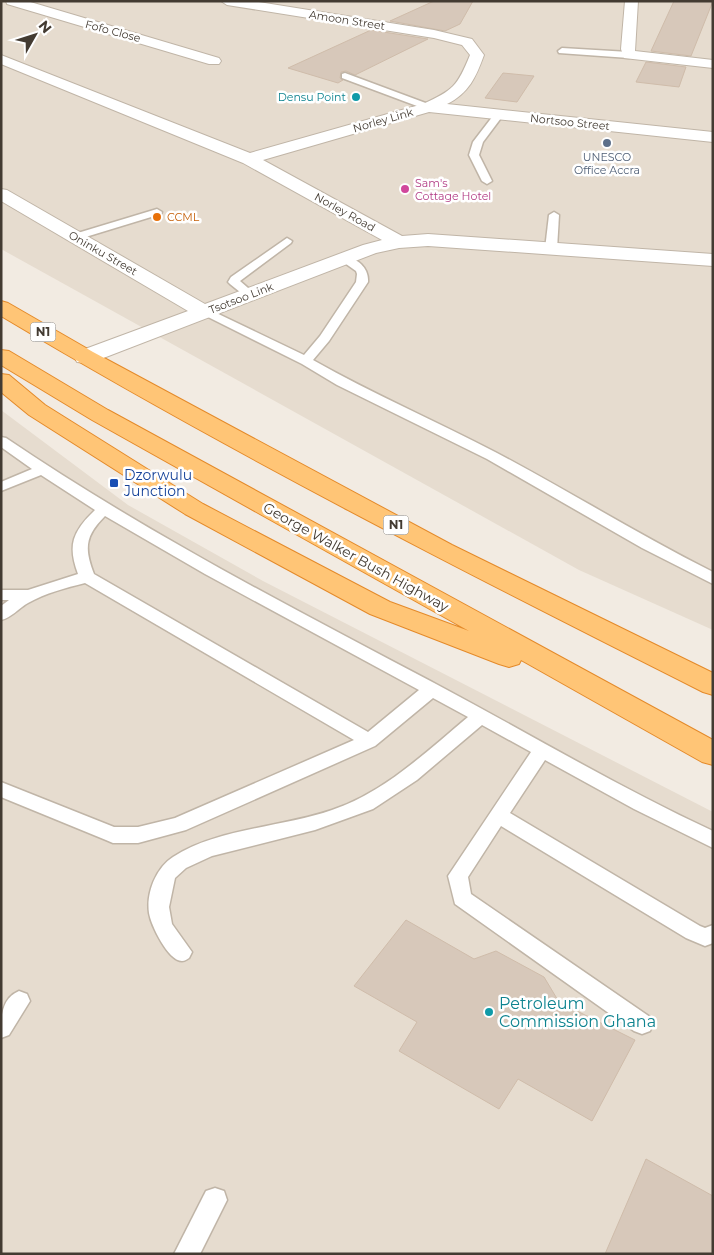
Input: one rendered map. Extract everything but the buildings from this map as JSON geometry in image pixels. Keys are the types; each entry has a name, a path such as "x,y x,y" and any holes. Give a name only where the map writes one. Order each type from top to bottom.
{"highway":[{"name":"N1","path":"1,307 85,357 443,551 713,685"},
{"name":"George Walker Bush Highway","path":"1,356 100,416 713,754"},
{"path":"1,380 37,410 194,509 380,608 587,685"}],"street":[{"name":"Fofo Close","path":"12,1 214,61"},
{"name":"Amoon Street","path":"227,1 434,34 467,42"},
{"path":"625,1 632,2 628,49 630,55 713,64"},
{"name":"Norley Link","path":"249,159 428,107 455,94 467,83 477,55 467,42"},
{"name":"Norley Road","path":"1,59 249,159 399,242"},
{"name":"Nortsoo Street","path":"428,107 713,137"},
{"name":"Oninku Street","path":"1,194 204,312"},
{"path":"399,242 428,240 713,260"},
{"name":"Tsotsoo Link","path":"85,357 370,249 399,242"}],"lane":[{"path":"562,51 630,55"},
{"path":"346,76 428,107"},
{"path":"487,181 474,155 478,142 499,114"},
{"path":"75,237 157,212"},
{"path":"552,249 554,215"},
{"path":"249,294 234,282 235,279 287,241"},
{"path":"306,361 325,338 362,282 363,274 360,269 344,259"},
{"path":"204,312 306,361 342,382 492,456 646,545 713,579"},
{"path":"1,441 104,509 180,555 432,689 663,817 713,840"},
{"path":"1,487 43,469"},
{"path":"104,509 90,522 78,544 79,557 87,577 369,741"},
{"path":"1,615 18,602 33,595 87,577"},
{"path":"1,595 33,595"},
{"path":"1,789 113,835 138,835 179,825 369,741 432,689"},
{"path":"182,952 168,938 162,926 157,904 168,871 184,860 212,849 336,817 366,804 390,790 481,716"},
{"path":"542,750 458,876 462,898 642,1024"},
{"path":"498,816 693,932 706,937 713,934"},
{"path":"1,1028 19,1001"},
{"path":"186,1254 215,1200"}],"shaded area":[{"path":"1,1 713,1 713,630 579,570 1,249"},
{"path":"1,410 128,505 263,581 713,812 713,1254 1,1254"}],"place":[{"name":"Densu Point","path":"356,97"},
{"name":"UNESCO Office Accra","path":"607,143"},
{"name":"Sam's Cottage Hotel","path":"405,189"},
{"name":"CCML","path":"157,217"},
{"name":"Dzorwulu Junction","path":"114,483"},
{"name":"Petroleum Commission Ghana","path":"489,1012"}]}
